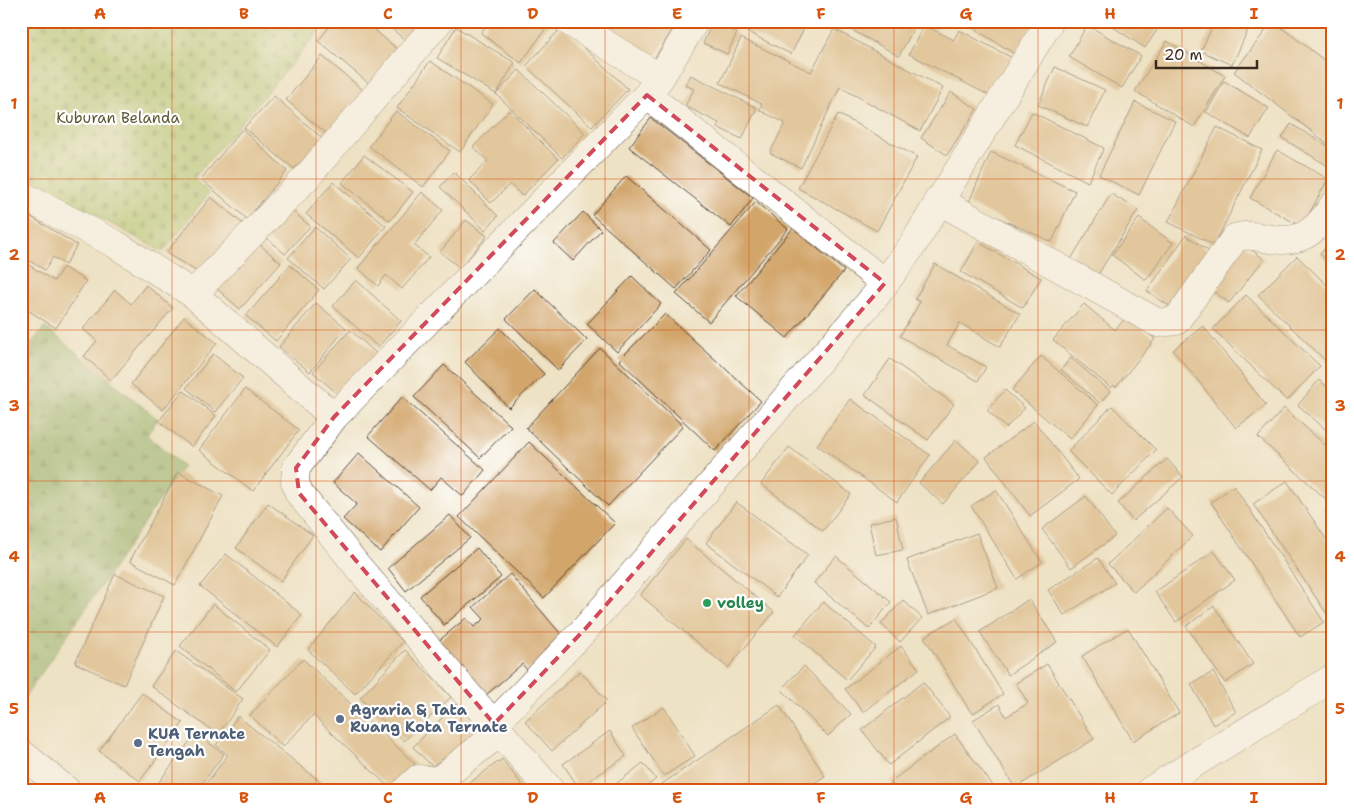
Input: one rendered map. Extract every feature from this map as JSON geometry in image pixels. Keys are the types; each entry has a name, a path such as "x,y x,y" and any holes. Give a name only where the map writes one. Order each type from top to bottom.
{"street":[{"path":"193,294 306,178 439,21"},
{"path":"568,21 653,87 886,283"},
{"path":"550,790 358,567 299,494 295,482 296,468 334,418 653,87 695,21"},
{"path":"406,790 418,778 438,781 497,728 806,377 886,283 912,246 938,200 1050,21"},
{"path":"21,195 115,244 193,294 334,418"},
{"path":"938,200 1158,323 1166,324 1176,321 1234,238 1244,235 1283,242 1303,238 1333,206"},
{"path":"1152,790 1333,678"},
{"path":"21,753 66,790"}],"highlighted area":[{"path":"647,95 885,283 586,628 494,724 299,493 296,468 334,417"}],"green space":[{"name":"Kuburan Belanda","path":"21,21 328,21 194,178 209,193 163,252 21,175"},
{"path":"45,327 158,419 147,435 183,466 21,703 21,355"}],"building":[{"path":"334,21 364,21 401,52 372,86 318,41"},
{"path":"383,21 420,21 405,40"},
{"path":"489,21 545,21 549,24 521,63 481,33"},
{"path":"587,21 678,21 652,62"},
{"path":"736,21 808,21 791,54 734,25"},
{"path":"854,21 907,21 915,26 899,56 850,29"},
{"path":"927,21 943,21 937,29"},
{"path":"962,21 1035,21 1015,54"},
{"path":"1104,21 1157,21 1161,24 1145,48"},
{"path":"1215,21 1252,21 1232,65 1201,51"},
{"path":"1273,21 1333,67 1332,147 1234,72"},
{"path":"713,22 737,33 727,54 703,43"},
{"path":"924,25 954,40 959,30 1018,61 996,99 909,54"},
{"path":"1087,25 1141,56 1122,88 1069,57"},
{"path":"456,27 515,63 496,94 437,58"},
{"path":"562,27 628,89 592,127 526,66"},
{"path":"834,29 943,88 920,131 840,87 801,168 770,153 785,123 759,110 762,104 720,83 741,38 811,72"},
{"path":"1167,41 1225,76 1194,127 1135,91"},
{"path":"322,56 363,90 327,134 286,100"},
{"path":"430,61 493,104 460,152 397,108"},
{"path":"1055,67 1105,90 1087,127 1038,105"},
{"path":"519,70 585,133 562,158 496,94"},
{"path":"691,75 757,108 742,139 717,127 719,123 685,106 694,89 685,85"},
{"path":"1224,81 1269,108 1250,138 1206,112"},
{"path":"951,92 977,109 947,155 921,138"},
{"path":"274,96 323,139 294,169 244,128"},
{"path":"1135,102 1175,121 1139,195 1099,175"},
{"path":"509,110 558,159 522,196 510,184 491,203 469,180 488,161 473,147"},
{"path":"396,111 450,151 423,187 369,146"},
{"path":"1032,112 1104,148 1088,182 1015,145"},
{"path":"838,114 917,157 877,231 798,188"},
{"path":"651,118 753,198 731,227 629,147"},
{"path":"1291,124 1333,149 1333,169 1282,138"},
{"path":"1217,127 1262,150 1214,245 1168,222"},
{"path":"242,129 287,171 247,219 201,179"},
{"path":"1277,150 1328,179 1302,227 1250,198"},
{"path":"991,152 1075,191 1052,242 968,204"},
{"path":"364,155 413,192 390,221 342,183"},
{"path":"454,172 498,216 485,230 440,187"},
{"path":"626,176 711,250 676,289 592,215"},
{"path":"333,182 386,226 359,258 306,214"},
{"path":"422,192 443,210 414,245 429,257 402,289 386,275 378,286 358,268"},
{"path":"1111,194 1138,210 1097,276 1071,259"},
{"path":"211,197 243,224 201,274 166,253"},
{"path":"756,202 788,229 709,322 676,294"},
{"path":"291,210 310,226 285,254 267,238"},
{"path":"21,211 77,245 65,265 53,257 45,270 21,256"},
{"path":"583,212 601,230 573,261 554,243"},
{"path":"1139,218 1173,243 1146,280 1112,255"},
{"path":"466,220 487,236 460,268 440,252"},
{"path":"315,227 351,259 324,289 288,258"},
{"path":"793,228 844,271 787,338 736,296"},
{"path":"1186,235 1213,254 1175,310 1147,291"},
{"path":"1333,240 1333,267 1320,254"},
{"path":"978,242 1041,278 1023,308 961,272"},
{"path":"258,243 281,263 240,309 217,289"},
{"path":"1242,243 1264,259 1229,303 1208,287"},
{"path":"1297,256 1333,291 1333,362 1330,365 1258,295"},
{"path":"21,260 54,281 63,267 86,281 56,328 21,306"},
{"path":"935,264 1020,314 1000,347 960,323 947,345 986,367 978,381 900,336 920,302 915,299"},
{"path":"290,265 319,290 276,341 246,316"},
{"path":"632,276 661,304 617,352 587,324"},
{"path":"356,280 401,321 378,347 333,306"},
{"path":"146,285 173,308 111,380 84,356 97,341 83,329 115,290 131,304"},
{"path":"535,289 587,340 558,370 506,319"},
{"path":"1246,295 1320,366 1287,401 1213,329"},
{"path":"316,303 346,328 310,372 279,347"},
{"path":"1084,304 1115,330 1127,316 1155,339 1116,387 1114,385 1111,388 1053,340"},
{"path":"665,314 761,401 715,451 619,360"},
{"path":"184,317 217,343 163,410 131,384"},
{"path":"1203,326 1266,405 1236,428 1173,350"},
{"path":"500,328 544,374 509,408 465,362"},
{"path":"350,330 377,354 340,396 313,372"},
{"path":"600,348 683,426 608,506 526,428"},
{"path":"213,354 243,378 215,412 186,388"},
{"path":"1041,356 1098,405 1070,439 1012,390"},
{"path":"1071,358 1110,391 1100,403 1061,370"},
{"path":"890,359 954,404 928,440 865,395"},
{"path":"444,365 511,426 480,458 414,397"},
{"path":"1319,380 1333,392 1333,436 1298,405"},
{"path":"245,389 299,430 253,491 199,450"},
{"path":"183,390 216,416 192,447 159,421"},
{"path":"1005,390 1025,408 1006,428 987,410"},
{"path":"402,397 485,470 463,496 441,477 430,490 368,436"},
{"path":"850,399 930,455 897,502 817,445"},
{"path":"1112,406 1156,450 1112,495 1068,451"},
{"path":"1284,408 1333,452 1333,494 1327,500 1258,437"},
{"path":"1034,421 1079,479 1030,516 986,457"},
{"path":"956,440 980,461 943,504 919,483"},
{"path":"529,442 615,523 544,598 459,517"},
{"path":"789,447 851,494 823,531 761,484"},
{"path":"359,453 419,507 380,552 343,519 357,504 333,483"},
{"path":"1167,459 1183,477 1133,521 1118,503"},
{"path":"178,472 223,496 175,585 130,561"},
{"path":"1287,481 1333,549 1333,623 1253,504"},
{"path":"1234,486 1324,622 1300,637 1211,502"},
{"path":"996,490 1042,562 1017,579 971,506"},
{"path":"1086,496 1115,536 1071,568 1042,529"},
{"path":"736,502 808,555 777,597 706,543"},
{"path":"268,503 313,535 281,581 236,548"},
{"path":"1333,505 1333,522 1325,512"},
{"path":"1167,508 1193,536 1134,592 1108,564"},
{"path":"450,515 470,538 406,591 388,568"},
{"path":"896,517 903,550 876,555 869,523"},
{"path":"977,533 998,588 928,615 907,560"},
{"name":"volley","path":"686,539 774,612 728,668 640,595"},
{"path":"477,548 501,577 444,625 420,596"},
{"path":"1214,551 1235,580 1176,622 1155,592"},
{"path":"226,554 302,615 277,647 200,586"},
{"path":"836,556 891,602 869,629 814,583"},
{"path":"1098,558 1115,583 1064,615 1048,590"},
{"path":"115,574 164,596 124,685 75,663"},
{"path":"510,574 565,639 528,671 522,664 486,695 435,644 466,618 474,627 484,619 473,607"},
{"path":"355,592 403,642 355,694 308,650"},
{"path":"1029,599 1057,642 1008,675 980,632"},
{"path":"903,600 922,618 900,642 881,624"},
{"path":"823,602 876,647 847,680 795,635"},
{"path":"213,604 270,650 236,692 180,646"},
{"path":"1214,606 1253,664 1225,683 1186,626"},
{"path":"956,618 1003,694 972,714 924,637"},
{"path":"1128,628 1179,713 1133,741 1082,656"},
{"path":"901,646 919,669 863,712 845,689"},
{"path":"405,650 451,697 404,741 360,698"},
{"path":"176,651 243,699 218,735 151,686"},
{"path":"303,659 415,764 391,789 313,715 283,747 250,715"},
{"path":"1047,664 1094,739 1015,788 973,720 999,704 1006,717 1028,703 1016,683"},
{"path":"804,666 851,714 828,736 781,689"},
{"path":"580,671 607,701 552,751 525,721"},
{"path":"1213,672 1236,712 1213,725 1191,684"},
{"path":"923,682 950,717 889,765 862,730"},
{"path":"142,693 183,723 140,781 99,751"},
{"path":"456,704 483,733 432,766 413,747"},
{"path":"779,705 825,776 803,790 653,790"},
{"path":"664,707 695,756 664,776 632,728"},
{"path":"238,716 331,790 201,790 228,755 216,745"},
{"path":"610,731 626,756 579,788 563,764"},
{"path":"196,733 224,754 197,790 153,790"},
{"path":"955,734 996,790 896,790 890,782"},
{"path":"502,759 526,790 460,790"},
{"path":"643,763 656,779 642,790 608,790"}],"place":[{"name":"volley","path":"707,603"},
{"name":"Agraria & Tata Ruang Kota Ternate","path":"340,719"},
{"name":"KUA Ternate Tengah","path":"138,743"}]}
